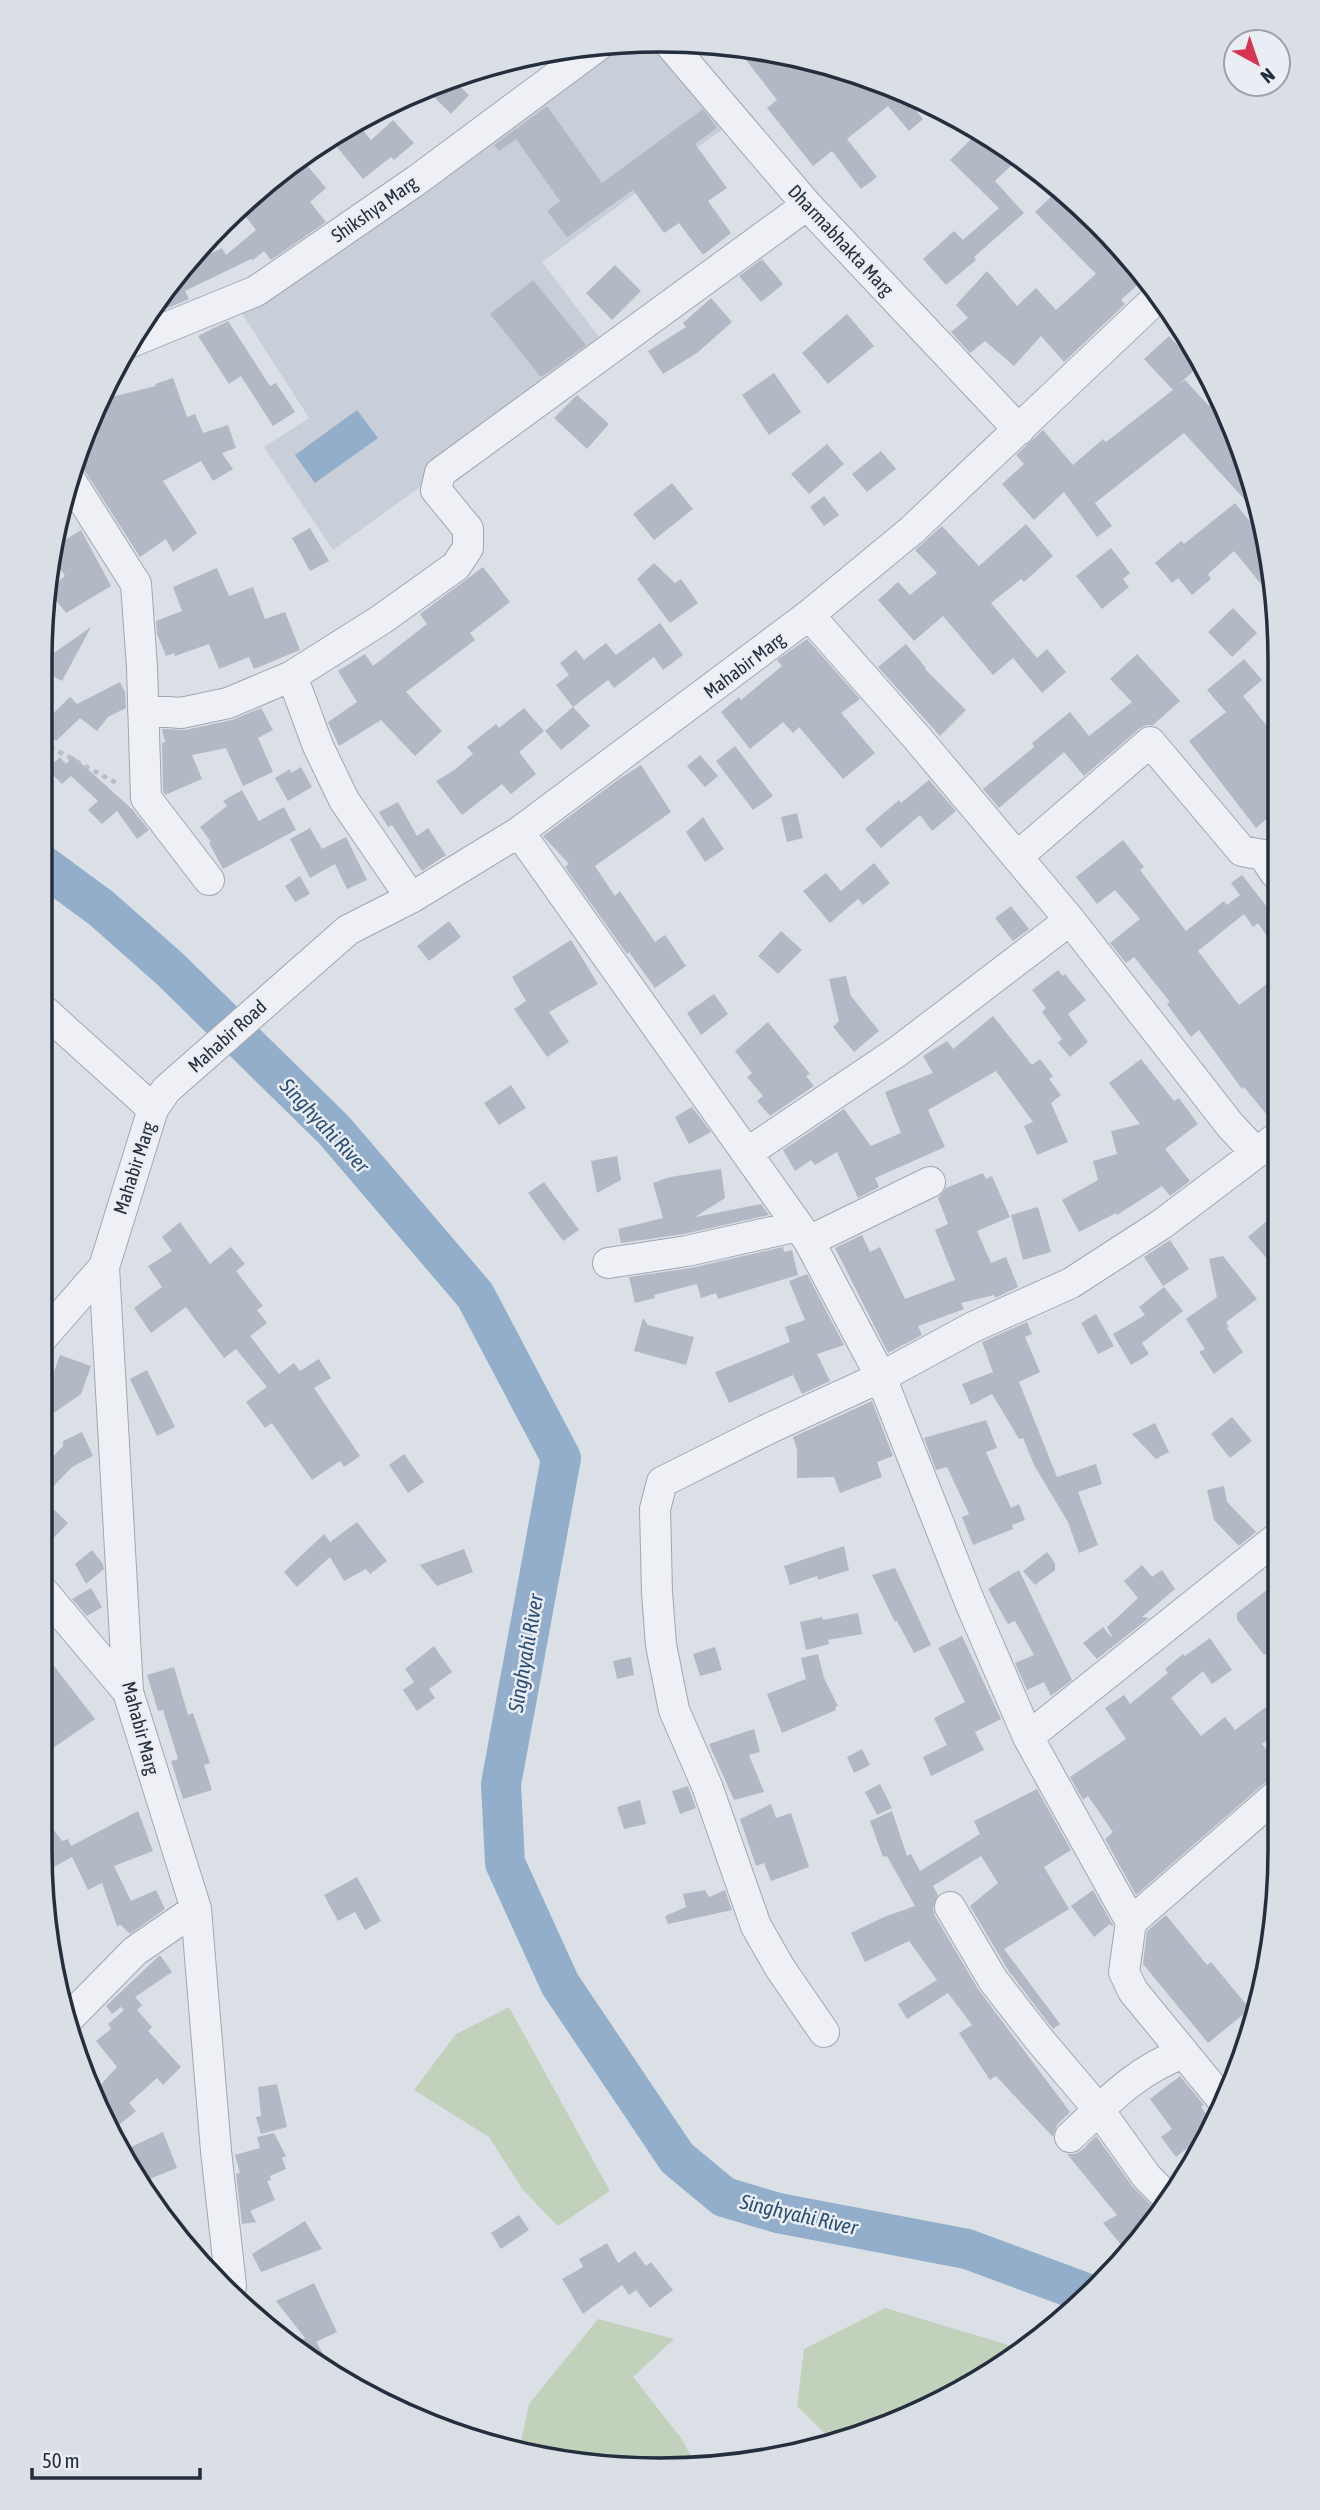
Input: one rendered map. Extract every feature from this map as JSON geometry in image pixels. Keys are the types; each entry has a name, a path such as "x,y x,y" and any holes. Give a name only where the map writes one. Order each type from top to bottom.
{"street":[{"name":"Dharmabhakta Marg","path":"677,53 807,205 1019,430"},
{"name":"Shikshya Marg","path":"147,336 256,291 417,180 582,58"},
{"path":"143,710 181,713 228,703 292,676 382,619 456,566 468,548 468,529 436,490 440,473 807,205"},
{"name":"Mahabir Marg","path":"288,981 348,930 411,898 519,832 809,615 912,530 1156,309"},
{"path":"77,491 136,584 146,798 209,880"},
{"path":"809,615 918,739 1070,920 1230,1125 1266,1146 1162,1224 1071,1283 973,1327 881,1377 662,1482 655,1509 661,1645 674,1710 707,1786 756,1926 780,1968 824,2032"},
{"path":"292,676 318,746 344,800 411,898"},
{"path":"1017,857 1150,742 1242,851 1263,855 1268,862"},
{"path":"519,832 804,1233 881,1377 969,1600 1028,1737 1131,1922 1124,1972 1133,1991 1216,2093"},
{"path":"747,1153 897,1052 1070,920"},
{"name":"Mahabir Road","path":"160,1099 288,981"},
{"path":"52,1016 160,1099"},
{"name":"Mahabir Marg","path":"160,1099 104,1268 128,1692 196,1909 216,2151 230,2280"},
{"path":"608,1262 804,1233 930,1182"},
{"path":"52,1327 104,1268"},
{"path":"1028,1737 1268,1545"},
{"path":"52,1602 128,1692"},
{"path":"1131,1922 1268,1803"},
{"path":"950,1907 993,1980 1098,2110 1147,2177 1162,2192"},
{"path":"75,2012 135,1951 196,1909"},
{"path":"1070,2137 1141,2073 1184,2053"}],"path":[{"path":"52,749 146,798"}],"shaded area":[{"path":"677,53 735,120 542,262 609,350 333,550 264,447 309,418 234,301 580,58"}],"green space":[{"path":"509,2007 610,2191 558,2226 523,2190 489,2137 414,2090 456,2034"},
{"path":"885,2308 1011,2346 929,2395 825,2434 797,2406 804,2349"},
{"path":"598,2319 674,2339 633,2377 681,2438 691,2456 620,2456 521,2441 529,2404"}],"water":[{"path":"357,410 378,438 315,483 295,455"}],"building":[{"path":"745,59 817,73 855,85 914,109 923,119 909,131 888,106 847,139 877,177 861,189 832,151 813,166 767,108 777,100"},
{"path":"460,87 469,95 451,114 434,97"},
{"path":"547,106 602,183 703,109 717,128 695,144 727,188 708,201 731,233 703,255 679,223 664,233 633,190 567,237 547,211 560,201 516,139 499,151 494,145"},
{"path":"393,120 414,143 394,160 391,157 363,179 336,146 363,130 371,140"},
{"path":"971,139 998,155 1012,165 995,181 1024,213 946,285 923,259 954,231 963,240 999,208 950,160"},
{"path":"307,166 326,188 310,202 326,222 271,260 264,251 253,260 185,291 189,299 164,310 206,255 222,248 226,255 256,230 245,216"},
{"path":"1052,196 1090,230 1138,285 1121,300 1125,304 1064,362 1041,336 1014,366 985,341 970,353 951,332 968,318 956,305 987,271 1017,306 1036,288 1056,310 1096,274 1035,212"},
{"path":"762,259 783,284 761,302 739,276"},
{"path":"615,265 641,291 612,320 586,293"},
{"path":"533,280 586,345 543,376 540,376 490,314"},
{"path":"711,298 732,322 697,353 663,374 648,351 686,327 683,323"},
{"path":"847,314 874,346 828,384 802,353"},
{"path":"228,321 270,386 276,383 295,412 273,426 241,376 229,384 198,336"},
{"path":"1169,336 1183,351 1194,371 1178,385 1185,380 1209,406 1211,404 1247,502 1184,433 1095,503 1112,526 1097,537 1064,492 1034,520 1002,484 1024,464 1016,455 1043,430 1073,465 1103,439 1106,442 1173,390 1144,359"},
{"path":"774,373 801,412 769,435 742,395"},
{"path":"173,378 187,417 195,414 203,433 228,425 236,448 222,453 233,469 213,481 201,461 163,481 197,533 173,552 166,539 140,557 84,469 113,397 156,386 155,384"},
{"path":"577,395 609,424 587,449 554,418"},
{"path":"827,444 844,464 809,494 791,474"},
{"path":"881,451 896,469 867,492 852,474"},
{"path":"672,483 693,509 654,540 633,514"},
{"path":"824,496 839,515 824,526 810,507"},
{"path":"1235,503 1252,524 1263,586 1234,551 1208,574 1211,579 1192,595 1178,578 1172,583 1155,563 1181,541 1184,544"},
{"path":"1026,524 1053,556 1024,582 1021,579 991,603 1037,658 1047,649 1066,672 1042,693 1013,658 993,675 943,616 914,641 878,600 898,582 910,595 937,573 915,550 942,526 979,566"},
{"path":"310,528 329,561 310,571 292,538"},
{"path":"81,530 111,586 66,613 56,600 58,582 65,576 60,569 64,541"},
{"path":"1111,548 1130,573 1123,579 1129,587 1102,609 1076,576"},
{"path":"654,563 675,583 681,579 698,603 670,623 637,579"},
{"path":"483,567 510,602 470,633 475,640 406,692 442,731 415,756 381,720 339,746 328,722 357,702 338,671 365,654 373,666 427,624 420,614"},
{"path":"217,568 229,596 253,587 265,619 285,612 300,650 254,669 249,657 219,669 209,644 175,656 174,653 166,656 157,634 156,621 182,611 173,587"},
{"path":"1233,608 1257,633 1232,657 1208,632"},
{"path":"660,623 683,655 663,670 654,657 614,688 608,680 573,707 556,685 569,675 560,663 576,650 584,660 606,643 616,655"},
{"path":"91,627 62,681 52,676 52,654"},
{"path":"807,639 860,699 841,713 875,753 843,779 799,727 793,733 783,722 750,749 721,712 739,697 741,700 782,666 777,660"},
{"path":"906,644 925,669 966,710 940,736 878,667"},
{"path":"1137,654 1180,701 1153,725 1139,729 1084,776 1064,752 999,808 983,789 1034,747 1032,743 1070,712 1089,736 1132,702 1110,679"},
{"path":"1244,659 1262,680 1243,696 1268,727 1268,818 1256,828 1189,741 1226,712 1207,690"},
{"path":"120,682 125,692 126,708 108,717 97,731 80,718 56,741 52,737 52,714 70,697 77,704"},
{"path":"573,707 590,726 561,750 545,731"},
{"path":"261,708 273,730 258,738 273,772 243,786 226,748 192,755 202,779 165,795 162,743 165,742 162,729 185,730 232,720"},
{"path":"524,708 544,731 519,752 536,774 511,794 502,784 462,815 436,781 473,754 467,747 496,724 499,728"},
{"path":"735,746 773,796 753,810 716,761"},
{"path":"700,755 718,776 705,787 687,766"},
{"path":"73,756 132,809 149,830 137,839 117,811 102,824 88,810 98,801 71,776 62,784 52,774 52,764 60,757 66,764"},
{"path":"641,765 671,812 595,866 615,896 620,891 655,942 665,935 686,966 655,988 629,952 627,954 565,867 569,864 543,836"},
{"path":"301,767 312,787 288,801 275,778 290,769 291,773"},
{"path":"929,780 956,811 932,831 920,815 881,848 865,829 899,800 901,803"},
{"path":"242,790 259,821 284,807 296,830 223,869 209,843 211,842 200,827 227,806 223,801"},
{"path":"398,802 417,836 428,828 446,855 422,871 392,825 388,827 379,812"},
{"path":"797,813 803,838 787,842 781,817"},
{"path":"703,817 724,849 705,862 686,832"},
{"path":"310,828 322,849 346,837 367,880 347,889 335,864 310,878 290,839"},
{"path":"1123,840 1144,867 1140,870 1186,931 1224,901 1227,905 1240,895 1231,883 1242,875 1268,908 1268,937 1258,923 1253,927 1244,914 1198,951 1239,1005 1268,983 1268,1116 1244,1087 1242,1089 1199,1030 1191,1037 1167,1004 1170,1002 1134,957 1126,963 1110,943 1140,919 1115,890 1097,904 1076,877"},
{"path":"874,863 890,883 863,905 858,899 830,923 803,891 826,873 841,891"},
{"path":"300,876 310,894 295,902 285,886"},
{"path":"1011,906 1029,929 1013,941 995,918"},
{"path":"449,921 461,937 429,961 417,946"},
{"path":"781,931 802,950 778,974 758,956"},
{"path":"571,940 598,984 549,1012 569,1042 547,1057 514,1009 526,1001 512,977"},
{"path":"1058,970 1063,976 1065,974 1086,1000 1068,1014 1088,1042 1070,1057 1058,1043 1062,1039 1042,1012 1046,1008 1032,990"},
{"path":"846,976 851,996 879,1031 854,1052 833,1027 839,1021 829,979"},
{"path":"714,994 728,1014 701,1035 687,1013"},
{"path":"993,1016 1032,1065 1040,1059 1053,1076 1049,1079 1061,1095 1051,1103 1068,1142 1037,1155 1024,1126 1033,1122 996,1071 928,1110 945,1147 875,1178 879,1187 858,1198 837,1152 815,1165 811,1160 795,1171 783,1150 844,1109 871,1146 901,1133 885,1092 933,1073 923,1056 947,1041 953,1049"},
{"path":"768,1022 810,1074 806,1076 814,1086 770,1116 757,1101 763,1096 747,1077 752,1073 735,1051"},
{"path":"1141,1059 1174,1101 1179,1098 1198,1124 1165,1149 1190,1181 1170,1196 1162,1186 1117,1215 1116,1213 1079,1232 1062,1200 1098,1180 1093,1161 1117,1154 1111,1131 1140,1124 1109,1083"},
{"path":"511,1085 526,1108 499,1125 484,1103"},
{"path":"692,1107 711,1132 689,1144 675,1117"},
{"path":"617,1156 621,1180 597,1193 591,1161"},
{"path":"721,1169 725,1198 695,1217 761,1204 769,1215 684,1234 621,1243 618,1229 663,1218 653,1183 670,1177"},
{"path":"983,1173 986,1179 992,1176 1010,1217 977,1231 991,1263 1006,1257 1018,1287 995,1298 994,1295 961,1303 964,1309 918,1326 922,1335 888,1353 835,1248 862,1235 870,1252 880,1247 905,1299 955,1280 935,1230 948,1224 938,1198 946,1188"},
{"path":"544,1182 579,1230 563,1241 528,1193"},
{"path":"1038,1207 1051,1252 1023,1260 1011,1215"},
{"path":"1268,1220 1268,1260 1248,1237"},
{"path":"180,1222 210,1264 231,1247 245,1264 236,1271 263,1306 257,1310 267,1323 250,1336 279,1374 294,1363 300,1371 319,1359 331,1378 314,1388 360,1456 344,1467 340,1461 312,1480 272,1423 265,1428 246,1402 267,1387 236,1349 224,1358 186,1307 151,1333 134,1308 162,1287 148,1266 172,1251 162,1237"},
{"path":"1170,1240 1189,1269 1163,1286 1144,1257"},
{"path":"783,1247 784,1252 792,1250 798,1275 718,1299 716,1293 701,1298 697,1284 635,1303 629,1277 691,1268"},
{"path":"1223,1256 1257,1299 1226,1322 1243,1352 1214,1374 1199,1352 1205,1349 1186,1319 1217,1297 1209,1259"},
{"path":"807,1274 844,1345 817,1354 830,1381 802,1394 793,1375 729,1403 715,1372 790,1342 785,1327 805,1320 789,1281"},
{"path":"1164,1287 1183,1311 1142,1343 1149,1354 1131,1365 1113,1334 1145,1315 1139,1307"},
{"path":"1096,1314 1114,1346 1098,1354 1081,1323"},
{"path":"643,1318 648,1325 694,1337 686,1365 634,1351"},
{"path":"1027,1322 1032,1334 1025,1337 1040,1372 1019,1382 1057,1477 1096,1464 1102,1484 1078,1492 1098,1545 1079,1553 1068,1522 1034,1465 1023,1438 1019,1439 992,1394 971,1405 962,1384 993,1372 982,1342"},
{"path":"60,1355 91,1366 81,1394 52,1414 52,1377"},
{"path":"147,1370 175,1427 157,1436 130,1379"},
{"path":"872,1401 893,1456 877,1462 882,1477 840,1493 834,1477 797,1478 797,1450 793,1437"},
{"path":"1232,1417 1252,1441 1230,1458 1211,1434"},
{"path":"986,1420 997,1448 986,1452 1011,1508 1019,1504 1025,1520 1012,1525 1013,1529 973,1545 962,1517 969,1514 947,1467 936,1470 924,1438"},
{"path":"1155,1423 1169,1452 1156,1459 1132,1434"},
{"path":"82,1432 93,1456 72,1467 52,1488 52,1458 63,1446 63,1441"},
{"path":"404,1454 424,1482 408,1493 389,1465"},
{"path":"1224,1486 1227,1502 1256,1532 1239,1546 1214,1520 1207,1490"},
{"path":"52,1508 68,1523 52,1540"},
{"path":"357,1522 387,1561 370,1574 366,1569 344,1581 330,1557 297,1587 284,1572 324,1534 330,1542"},
{"path":"844,1546 849,1570 790,1585 784,1566"},
{"path":"464,1549 473,1572 437,1586 420,1565"},
{"path":"92,1550 104,1569 86,1584 75,1564"},
{"path":"1047,1552 1055,1563 1055,1570 1035,1585 1023,1571"},
{"path":"1142,1565 1152,1577 1162,1570 1175,1589 1142,1617 1149,1618 1097,1659 1083,1643 1103,1627 1112,1636 1107,1627 1138,1598 1124,1581"},
{"path":"895,1568 931,1645 914,1653 872,1575"},
{"path":"1019,1570 1072,1680 1051,1696 1044,1682 1027,1690 1015,1663 1034,1655 1015,1621 1008,1624 988,1589"},
{"path":"91,1588 102,1607 87,1616 72,1599"},
{"path":"1268,1589 1268,1652 1264,1655 1237,1620 1237,1613"},
{"path":"858,1613 862,1634 828,1640 829,1644 806,1650 800,1622"},
{"path":"962,1636 1001,1719 975,1732 984,1750 931,1776 923,1757 947,1745 934,1718 965,1702 938,1648"},
{"path":"1210,1638 1232,1670 1212,1684 1203,1671 1171,1698 1201,1736 1225,1717 1235,1730 1266,1707 1268,1710 1268,1739 1262,1744 1268,1752 1268,1781 1136,1895 1105,1839 1113,1832 1088,1796 1083,1800 1070,1777 1126,1739 1105,1708 1124,1695 1130,1704 1168,1673 1165,1669 1183,1654 1185,1656"},
{"path":"434,1646 452,1672 429,1689 435,1698 417,1711 403,1690 414,1682 405,1669"},
{"path":"715,1647 722,1670 700,1676 693,1654"},
{"path":"818,1654 824,1678 838,1706 835,1707 836,1710 782,1733 767,1694 806,1679 801,1658"},
{"path":"631,1657 634,1675 617,1679 613,1661"},
{"path":"52,1663 95,1719 52,1749"},
{"path":"174,1667 188,1715 193,1713 210,1763 204,1765 212,1790 183,1799 171,1761 178,1759 163,1710 158,1711 147,1675"},
{"path":"754,1729 760,1752 749,1755 764,1792 734,1800 709,1744"},
{"path":"862,1749 870,1765 854,1773 847,1757"},
{"path":"880,1784 892,1808 877,1815 865,1792"},
{"path":"688,1786 696,1808 680,1814 672,1791"},
{"path":"1037,1789 1071,1850 1044,1867 1069,1909 1004,1949 1060,2024 1053,2029 1008,1970 970,1906 998,1883 981,1856 933,1886 938,1895 933,1908 935,1916 978,1989 1070,2112 1057,2125 1053,2137 996,2076 990,2080 959,2033 972,2025 948,1993 907,2019 898,2004 937,1980 909,1941 865,1962 851,1933 915,1906 887,1856 883,1857 870,1821 892,1811 907,1856 911,1854 920,1871 980,1834 974,1821"},
{"path":"640,1800 646,1824 624,1829 617,1807"},
{"path":"771,1804 776,1818 791,1813 809,1867 771,1881 764,1863 756,1866 740,1819"},
{"path":"138,1811 153,1851 114,1866 131,1901 156,1890 165,1909 130,1934 121,1925 117,1926 102,1883 88,1890 72,1857 53,1868 52,1827 62,1841 68,1839 71,1846"},
{"path":"357,1877 381,1921 365,1930 355,1912 338,1921 324,1895"},
{"path":"705,1890 709,1897 725,1890 732,1910 668,1924 665,1916 686,1907 683,1894"},
{"path":"1093,1890 1113,1925 1110,1924 1094,1937 1071,1906"},
{"path":"1166,1915 1207,1965 1211,1962 1247,2006 1245,2013 1208,2043 1143,1964 1147,1931"},
{"path":"160,1955 172,1972 135,1997 142,2005 137,2010 152,2027 148,2031 181,2067 163,2085 157,2078 129,2103 136,2111 118,2125 100,2085 117,2067 96,2041 111,2029 108,2024 124,2010 121,2007 112,2014 106,2006"},
{"path":"1180,2076 1204,2105 1201,2107 1207,2115 1205,2119 1191,2145 1176,2157 1161,2137 1172,2129 1150,2099"},
{"path":"277,2084 287,2127 261,2134 256,2117 261,2116 258,2087"},
{"path":"163,2132 177,2168 149,2179 130,2147"},
{"path":"274,2133 286,2156 282,2158 286,2169 270,2176 271,2180 267,2181 275,2200 250,2211 256,2222 242,2224 236,2174 240,2173 235,2155 260,2148 257,2137"},
{"path":"1096,2136 1133,2187 1152,2206 1122,2245 1103,2223 1117,2215 1067,2154 1082,2150"},
{"path":"519,2215 529,2230 501,2249 491,2233"},
{"path":"305,2221 322,2249 261,2272 252,2254"},
{"path":"607,2243 618,2263 635,2251 646,2266 651,2262 673,2290 650,2308 636,2290 629,2295 622,2285 583,2314 562,2279 583,2267 579,2259"},
{"path":"314,2283 337,2332 316,2342 325,2357 302,2341 305,2338 276,2301"}],"waterway":[{"name":"Singhyahi River","path":"52,872 101,908 170,969 334,1130 475,1295 561,1458 501,1784 505,1863 560,1984 677,2158 724,2197 778,2213 967,2249 1079,2290"}]}
